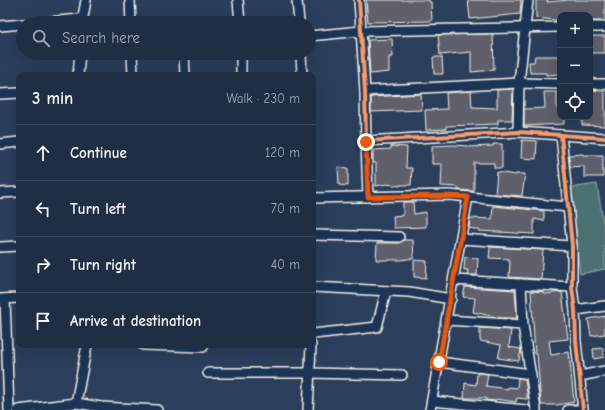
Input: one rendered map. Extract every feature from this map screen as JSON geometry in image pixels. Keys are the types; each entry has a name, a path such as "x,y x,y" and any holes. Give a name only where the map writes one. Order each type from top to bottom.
{"street":[{"path":"83,16 86,0"},
{"path":"130,0 131,16"},
{"path":"238,0 239,16"},
{"path":"298,0 299,16"},
{"path":"359,0 365,91 368,197"},
{"path":"518,132 519,83 528,0"},
{"path":"0,26 16,25"},
{"path":"316,35 361,31 557,27"},
{"path":"593,27 605,27"},
{"path":"78,72 79,60"},
{"path":"132,60 133,72"},
{"path":"184,60 185,72"},
{"path":"241,60 241,72"},
{"path":"301,60 302,72"},
{"path":"365,91 519,83 557,84"},
{"path":"593,84 605,84"},
{"path":"0,94 16,93"},
{"path":"366,142 518,132 605,138"},
{"path":"561,135 572,246 572,287 583,410 568,410"},
{"path":"0,144 16,142"},
{"path":"0,193 16,192"},
{"path":"316,198 449,196 568,207"},
{"path":"468,197 431,406 526,410"},
{"path":"316,235 399,237"},
{"path":"461,239 572,246"},
{"path":"0,246 16,246"},
{"path":"454,280 572,287"},
{"path":"521,284 523,324 536,410"},
{"path":"316,287 409,292 451,299"},
{"path":"316,334 377,327 386,291"},
{"path":"10,410 3,299 16,298"},
{"path":"575,310 605,306"},
{"path":"447,320 523,324"},
{"path":"76,403 86,348"},
{"path":"308,410 310,348"},
{"path":"439,362 531,374"},
{"path":"580,376 605,371"},
{"path":"208,373 309,372 402,375"},
{"path":"18,410 63,407 76,403 101,409 157,410"}],"green space":[{"path":"597,184 605,234 605,269 580,274 570,188"}],"building":[{"path":"366,0 429,0 429,2 431,2 432,21 368,22"},
{"path":"468,0 521,0 520,14 470,19"},
{"path":"536,0 548,0 547,2 569,0 605,0 605,21 593,21 593,12 557,12 557,20 536,18"},
{"path":"493,34 494,70 471,72 471,52 440,55 438,35"},
{"path":"593,36 605,36 605,53 593,53"},
{"path":"392,39 393,57 389,57 389,72 370,74 368,40"},
{"path":"535,56 557,56 557,74 546,75 546,73 530,73 529,62 534,62"},
{"path":"433,57 442,57 443,74 434,74"},
{"path":"513,89 512,120 498,120 498,124 446,126 446,129 426,130 425,110 447,109 446,93 471,91 472,107 497,108 497,90"},
{"path":"593,90 605,91 605,126 582,125 582,120 593,120"},
{"path":"544,92 557,92 557,120 564,120 564,124 524,126 524,109 545,108"},
{"path":"421,94 422,110 371,112 371,97"},
{"path":"522,140 537,141 536,159 521,158"},
{"path":"493,144 502,144 502,168 494,168 494,163 474,163 474,191 458,190 458,187 441,186 442,164 432,164 432,146 454,145 467,147 493,146"},
{"path":"391,146 407,147 406,168 412,168 411,185 400,186 387,184 376,186 376,163 373,163 373,150 391,149"},
{"path":"569,155 603,155 603,177 584,177 584,166 570,167"},
{"path":"338,167 348,168 348,186 339,185"},
{"path":"497,172 516,175 525,174 522,196 495,194"},
{"path":"403,202 413,202 414,214 426,212 426,227 394,228 393,216 403,215"},
{"path":"493,206 544,211 544,221 534,219 534,234 479,231 469,228 470,218 492,219"},
{"path":"404,240 413,240 414,258 401,260 376,260 377,243 399,243"},
{"path":"490,247 543,250 541,279 509,277 509,259 489,258"},
{"path":"465,257 478,258 477,275 467,275 468,270 464,270"},
{"path":"414,260 427,261 426,278 414,277"},
{"path":"465,287 515,290 517,318 501,318 473,312 475,298 463,297"},
{"path":"531,291 544,292 544,294 562,292 568,339 549,341 551,355 569,352 574,402 557,405 541,405 537,354 535,354"},
{"path":"605,316 605,334 591,336 588,319"},
{"path":"480,328 511,330 509,347 521,349 519,361 498,358 501,345 480,341"},
{"path":"603,348 604,357 594,359 593,349"},
{"path":"477,373 488,374 486,386 508,389 508,387 517,388 518,378 525,379 527,399 517,398 516,402 496,399 495,401 486,400 486,398 464,398 465,383 476,385"}],"cycle path":[{"path":"359,0 365,91 366,141 518,132 605,138"},
{"path":"561,135 572,246 572,287 583,410"}],"route":[{"path":"366,142 368,197 468,197 439,362"}]}
